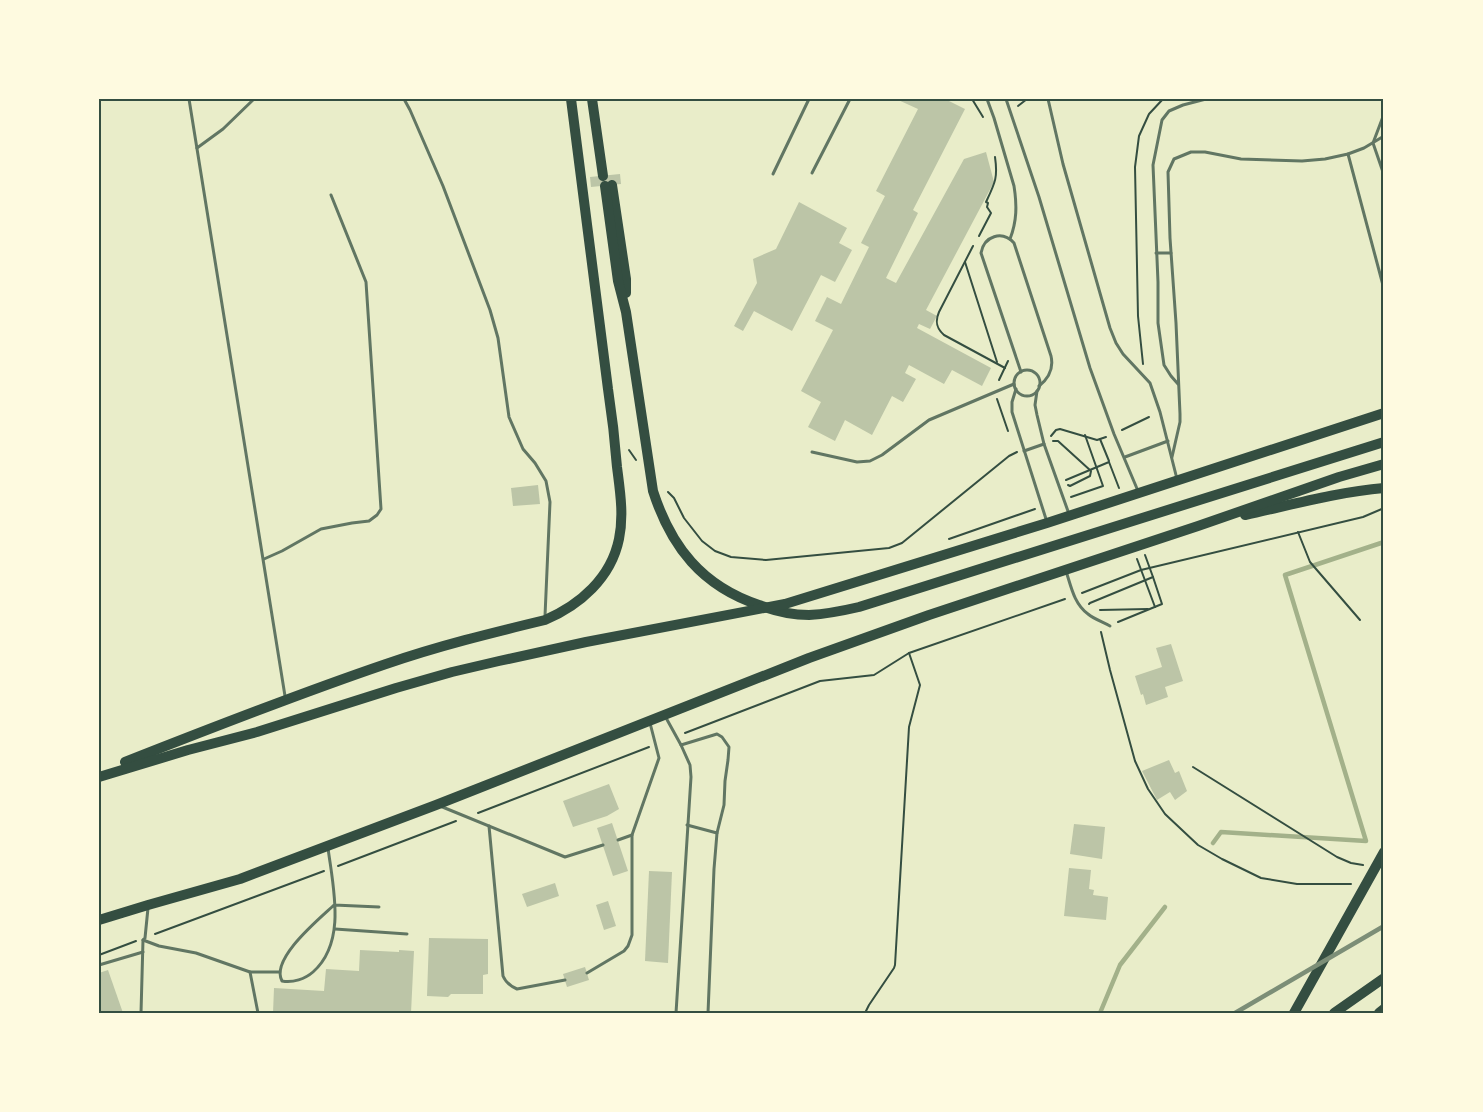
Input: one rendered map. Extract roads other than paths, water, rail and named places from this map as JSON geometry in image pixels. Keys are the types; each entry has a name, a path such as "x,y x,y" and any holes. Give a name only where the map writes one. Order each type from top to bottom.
{"main road":[{"path":"99,775 224,723 386,664 545,620 575,604 600,579 611,562 619,541 623,513 571,99"},
{"path":"592,99 605,181 626,279 626,312"},
{"path":"599,99 607,206 618,281 626,312 653,491 661,514 677,544 694,566 720,587 741,599 777,612 807,615 834,613 859,607 1384,442"},
{"path":"99,775 256,732 396,688 471,668 586,642 785,604 1047,523 1384,413"},
{"path":"99,921 240,879 885,630 1339,477 1384,464"},
{"path":"1198,525 1368,489 1384,488"},
{"path":"1294,1013 1384,852"},
{"path":"1334,1013 1384,978"},
{"path":"1379,1013 1384,1010"}],"lane":[{"path":"189,99 286,701"},
{"path":"197,148 223,129 254,99"},
{"path":"404,99 443,186 490,310 498,338 509,417 524,449 546,481 550,502 545,620"},
{"path":"773,174 809,99"},
{"path":"813,173 850,99"},
{"path":"987,99 1016,197 1017,218 1010,239"},
{"path":"1006,99 1039,197 1090,368 1113,434 1139,493"},
{"path":"1048,99 1063,164 1110,328 1123,354 1145,376 1154,391 1178,480"},
{"path":"1179,386 1164,365 1158,323 1153,165 1162,120 1169,111 1206,99"},
{"path":"1384,114 1373,142 1384,175"},
{"path":"1172,457 1180,422 1168,172 1174,159 1182,154 1205,152 1241,159 1302,161 1325,159 1364,148 1384,136"},
{"path":"1348,154 1384,289"},
{"path":"264,559 321,529 369,521 381,509 366,282 331,195"},
{"path":"1021,372 981,253 984,243 999,236 1005,236 1014,243 1052,362 1050,374 1037,391 1035,408 1044,444 1069,515"},
{"path":"1156,253 1172,253"},
{"path":"1037,391 1034,394 1024,395 1016,389 1015,379 1026,370 1038,376 1039,386"},
{"path":"812,452 857,462 876,459 929,420 1014,384"},
{"path":"1016,389 1012,412 1047,523"},
{"path":"1124,458 1168,441"},
{"path":"1024,451 1044,444"},
{"path":"1066,569 1074,596 1082,609 1089,616 1110,626"},
{"path":"664,715 681,745 690,765 692,777 676,1013"},
{"path":"587,974 619,955 631,940 633,928 632,836 659,758 650,721"},
{"path":"681,745 717,734 729,747 724,780 724,805 717,833 714,869 708,1013"},
{"path":"436,805 565,857 603,845"},
{"path":"687,825 717,833"},
{"path":"489,826 503,976 510,986 517,989 565,980"},
{"path":"618,840 632,836"},
{"path":"328,846 331,868 334,905 335,929 330,947 314,971 304,978 288,982 282,981 279,972 293,946 334,905 380,907"},
{"path":"141,1013 143,952 148,905"},
{"path":"335,929 407,934"},
{"path":"144,939 159,946 196,952 250,972 279,972"},
{"path":"99,965 143,952"},
{"path":"250,972 258,1013"}],"waterway":[{"path":"1213,843 1221,832 1366,841 1285,575 1384,542"},
{"path":"1100,1013 1120,965 1165,907"}],"railway":[{"path":"1235,1013 1384,926"}]}
